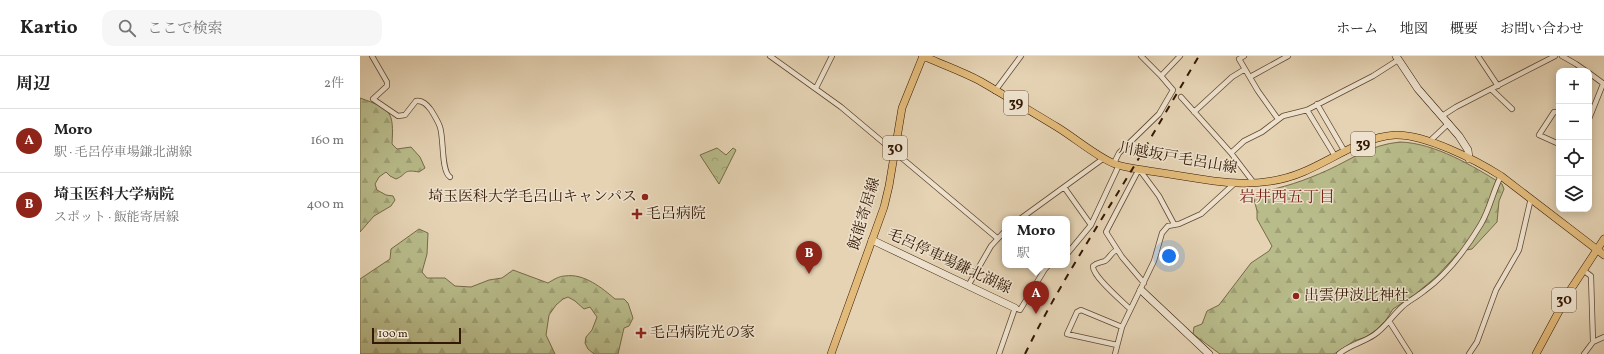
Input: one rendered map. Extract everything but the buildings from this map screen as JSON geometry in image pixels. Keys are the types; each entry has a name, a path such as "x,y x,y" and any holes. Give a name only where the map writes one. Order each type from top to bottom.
{"main road":[{"name":"川越坂戸毛呂山線","path":"920,57 928,58 966,74 1058,128 1104,158 1116,164 1139,169 1215,181 1254,183 1302,173 1335,156 1373,140 1395,135 1430,141 1484,165 1501,176 1604,255"},
{"name":"飯能寄居線","path":"831,354 886,199 902,108 920,57"},
{"name":"30","path":"1536,354 1563,303 1596,249 1604,239"}],"street":[{"path":"372,56 387,82 386,86 373,99 398,116 405,115 416,101 420,100 426,104 440,126 444,147 445,170 447,175 450,177"},
{"path":"770,56 842,107 997,238"},
{"path":"816,88 832,56"},
{"path":"995,91 1021,56"},
{"path":"1070,250 1091,225 1119,153 1159,114 1173,90 1141,56"},
{"path":"1161,76 1180,56"},
{"path":"1244,56 1239,59 1278,119"},
{"path":"1250,77 1288,56"},
{"path":"1478,56 1498,86"},
{"path":"1442,116 1555,56"},
{"path":"1562,56 1582,68"},
{"path":"1231,153 1244,141 1262,132 1283,116 1307,110 1373,76 1397,58 1418,89 1449,124 1468,150 1469,159"},
{"path":"1194,112 1232,77 1245,69"},
{"path":"1592,76 1604,84 1592,112"},
{"path":"1491,89 1512,109"},
{"path":"1181,97 1231,153 1254,183"},
{"path":"1317,104 1345,152"},
{"path":"1307,110 1335,156"},
{"path":"1556,112 1554,112 1539,135 1556,143"},
{"path":"1430,141 1449,124"},
{"path":"1024,216 1104,158"},
{"path":"1174,224 1159,196 1139,169 1106,230 1117,250 1143,287 1209,354"},
{"path":"1339,354 1351,345 1374,336 1401,308 1425,291 1444,274 1458,258 1481,223 1501,176"},
{"path":"1114,354 1122,327 1130,309 1143,287 1154,261 1162,232 1168,226 1178,224 1201,214 1235,183"},
{"path":"1064,187 1091,225"},
{"path":"1469,354 1477,342 1496,290 1519,250 1531,198"},
{"path":"968,286 991,246 1002,234"},
{"name":"毛呂停車場鎌北湖線","path":"872,240 1015,308"},
{"path":"1117,250 1113,252 1105,261 1096,263 1092,269 1130,309"},
{"path":"999,354 1015,308 1020,310 1045,268"},
{"path":"1583,270 1591,276 1593,342"},
{"path":"1117,345 1067,334 1077,312 1081,310 1122,327"},
{"path":"1389,321 1410,354"},
{"path":"1584,354 1593,342 1604,337"}],"green space":[{"path":"360,98 378,105 388,113 392,124 392,144 397,149 411,147 420,157 425,168 419,172 406,172 396,179 386,172 379,177 375,184 377,190 386,195 393,196 395,200 391,206 374,216 360,232"},
{"path":"1400,142 1427,146 1440,151 1466,163 1502,184 1504,189 1499,201 1497,222 1472,249 1460,251 1436,277 1413,296 1393,309 1386,320 1376,330 1366,337 1354,341 1334,354 1220,354 1193,334 1194,327 1202,324 1207,311 1219,305 1251,263 1269,251 1272,246 1257,219 1254,199 1257,192 1275,189 1302,181 1371,149"},
{"path":"717,148 726,155 733,148 736,150 719,184 700,155"},
{"path":"419,229 428,233 427,254 422,272 427,278 445,278 455,286 471,287 489,280 502,278 513,270 548,283 556,278 572,276 592,282 615,299 624,299 628,303 633,318 629,326 624,328 618,354 594,354 588,349 585,343 586,337 592,330 597,317 590,307 584,309 568,297 556,305 549,315 546,335 555,354 360,354 360,279 390,259 391,249"}],"railway":[{"path":"1025,354 1063,283 1199,56"}],"place":[{"name":"埼玉医科大学毛呂山キャンパス","path":"645,197"},
{"name":"毛呂病院","path":"637,214"},
{"name":"埼玉医科大学病院","path":"809,274"},
{"name":"出雲伊波比神社","path":"1296,296"},
{"name":"Moro","path":"1036,314"},
{"name":"毛呂病院光の家","path":"641,333"}],"district":[{"name":"岩井西五丁目","path":"1287,198"}]}
